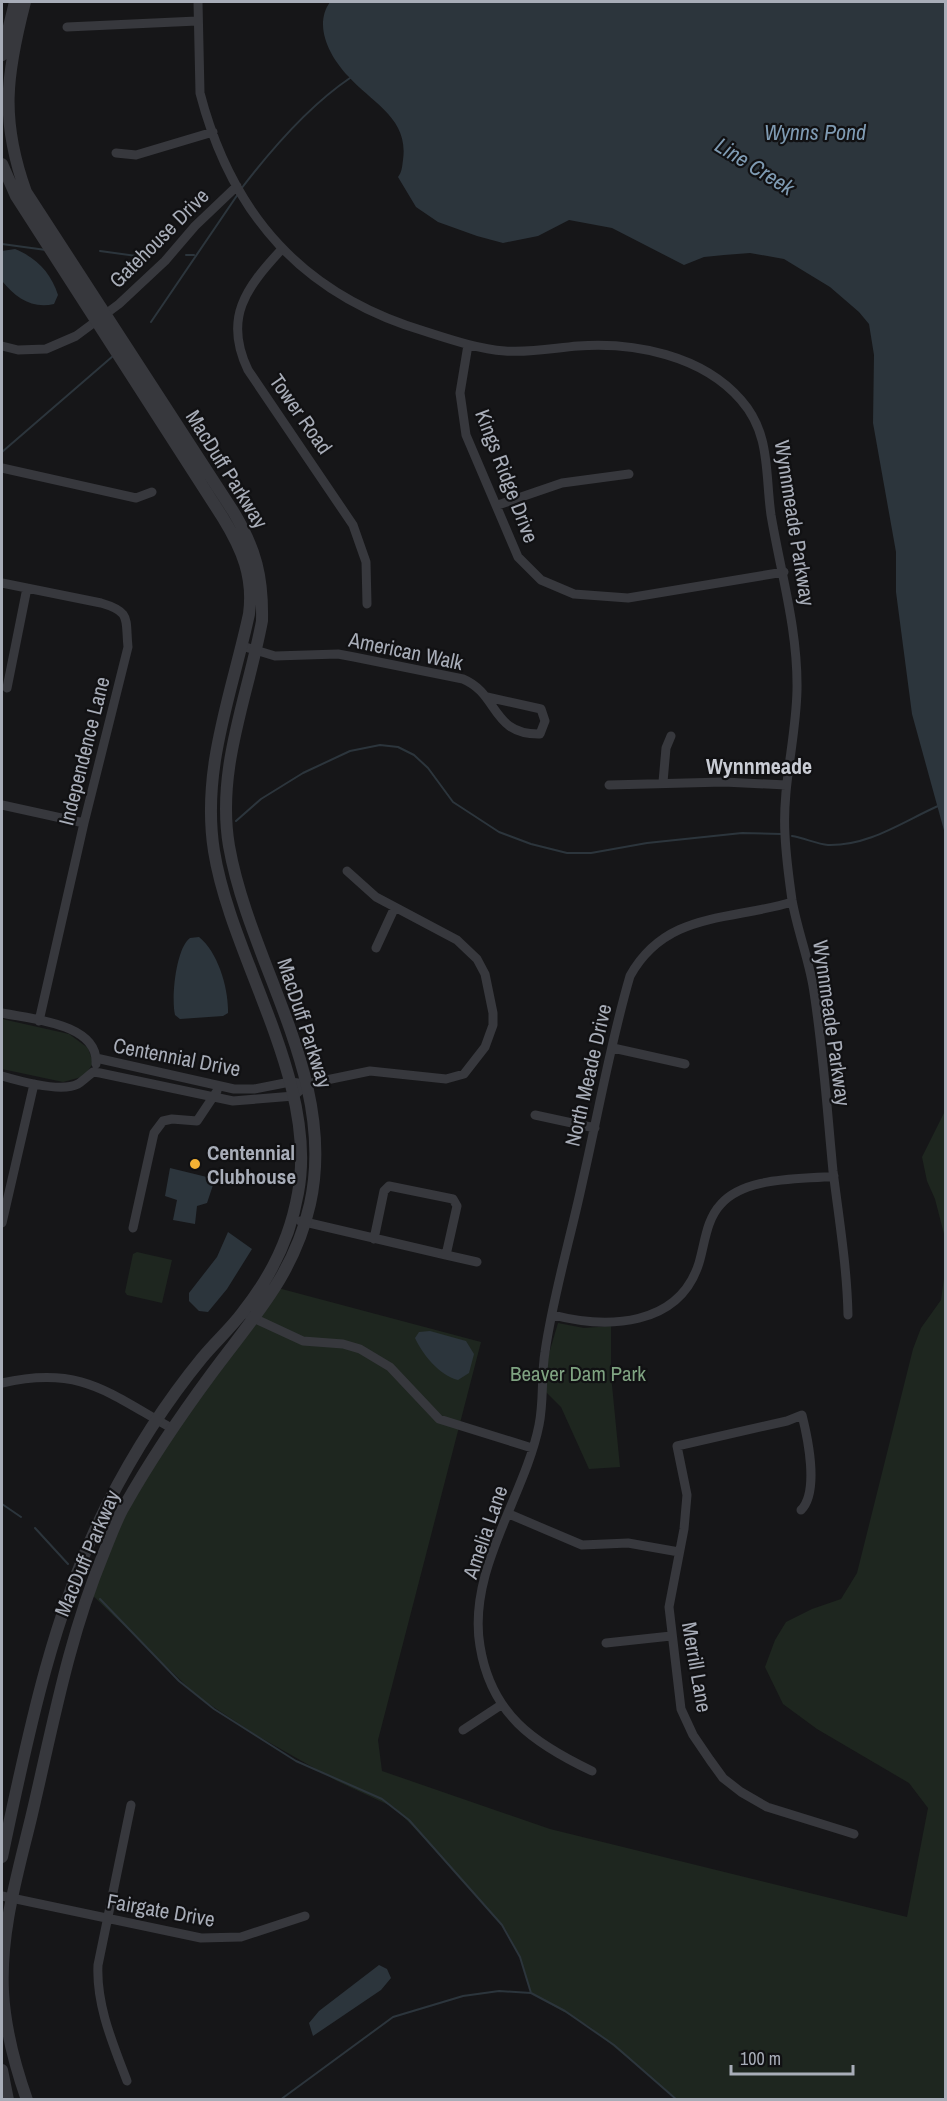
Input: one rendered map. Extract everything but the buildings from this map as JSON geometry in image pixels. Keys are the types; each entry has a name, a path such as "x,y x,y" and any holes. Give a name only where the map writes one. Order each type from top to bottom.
{"street":[{"name":"MacDuff Parkway","path":"2,55 15,2"},
{"name":"MacDuff Parkway","path":"2,1857 47,1667 66,1605 108,1504 158,1421 202,1358 242,1314 275,1266 292,1218 300,1181 301,1161 294,1096 218,871 210,820 213,767 251,600 247,563 239,544 26,192 8,150 3,127 3,94 8,34 25,2"},
{"name":"Wynnmeade Parkway","path":"198,2 200,93 213,132 237,186 258,223 281,250 343,296 375,314 468,345 504,351 627,346 670,357 714,377 743,402 760,430 768,463 771,513 784,572 796,650 797,687 786,785 785,835 792,902 809,962 814,993 845,1258 848,1316"},
{"path":"67,27 197,21"},
{"path":"116,153 136,155 213,132"},
{"name":"MacDuff Parkway","path":"2,164 16,196 250,539 260,578 262,621 228,765 226,818 237,880 307,1084 315,1163 314,1184 305,1222 287,1270 173,1429 123,1507 88,1591 66,1661 32,1816 6,1897 3,1991 9,2034 27,2100"},
{"name":"Gatehouse Drive","path":"2,346 18,350 46,350 69,340 119,304 165,261 195,226 237,186"},
{"name":"Tower Road","path":"281,250 265,268 244,299 236,324 239,348 248,370 353,525 366,562 367,604"},
{"name":"Kings Ridge Drive","path":"468,345 460,393 466,435 519,557 526,567 541,580 563,591 610,598 650,596 784,572"},
{"path":"2,468 136,498 152,492"},
{"path":"498,505 562,483 629,474"},
{"name":"Independence Lane","path":"2,583 116,607 128,620 128,647 84,823 39,1021"},
{"path":"7,688 27,588"},
{"name":"American Walk","path":"242,646 295,658 338,654 463,679 473,683 487,697 503,723 513,729 540,734 545,721 541,709 487,697"},
{"path":"663,782 666,748 671,736"},
{"path":"609,785 663,782 786,785"},
{"path":"2,805 84,823"},
{"path":"294,1096 307,1084 370,1071 446,1079 464,1074 485,1047 493,1025 493,1013 481,965 457,940 394,909 376,897 347,871"},
{"name":"North Meade Drive","path":"543,1365 613,1048 630,976 638,961 660,939 677,929 792,902"},
{"path":"376,948 394,909"},
{"name":"Centennial Drive","path":"2,1013 78,1031 91,1045 96,1059 219,1086 254,1089 290,1082 307,1084"},
{"path":"613,1048 685,1064"},
{"path":"93,1072 96,1059"},
{"name":"Centennial Drive","path":"2,1076 34,1084 69,1087 77,1085 93,1072 233,1101 256,1101 294,1096"},
{"path":"2,1223 4,1197 34,1084"},
{"path":"133,1228 154,1133 163,1121 197,1121 216,1096 219,1086"},
{"path":"535,1115 595,1128"},
{"path":"553,1316 593,1324 651,1316 670,1306 686,1289 699,1265 708,1227 721,1204 733,1194 766,1183 834,1176"},
{"path":"374,1239 384,1191 389,1186 453,1199 456,1206 446,1255"},
{"path":"292,1218 477,1262"},
{"path":"242,1314 303,1341 343,1344 360,1349 390,1367 439,1419 532,1448"},
{"name":"Amelia Lane","path":"543,1365 541,1417 509,1514 488,1563 479,1619 479,1645 488,1676 501,1705 517,1725 549,1749 592,1771"},
{"path":"2,1383 25,1378 79,1381 119,1396 173,1429"},
{"name":"Merrill Lane","path":"801,1510 809,1502 810,1490 807,1434 802,1415 786,1421 677,1446 687,1495 684,1529 669,1607 681,1709 693,1735 723,1778 767,1807 854,1834"},
{"path":"509,1514 582,1545 628,1544 679,1552"},
{"path":"606,1643 671,1636"},
{"path":"463,1730 501,1705"},
{"path":"127,2081 108,2028 97,1982 107,1919 131,1805"},
{"name":"Fairgate Drive","path":"6,1897 201,1938 241,1937 305,1916"},
{"path":"2,2070 8,2100"}],"green space":[{"path":"2,1019 69,1034 88,1048 93,1063 85,1076 63,1082 2,1069"},
{"path":"945,1111 945,1271 944,1234 922,1157"},
{"path":"137,1252 172,1260 162,1303 127,1295 125,1292 133,1254"},
{"path":"945,1271 945,2099 677,2099 590,2027 531,1993 520,1957 506,1930 395,1808 337,1781 256,1735 197,1696 88,1591 123,1507 278,1288 481,1342 378,1740 382,1771 550,1829 907,1917 928,1808 909,1783 817,1729 783,1704 765,1667 775,1640 786,1622 812,1609 841,1599 857,1573 913,1349 921,1328 941,1300"},
{"name":"Beaver Dam Park","path":"558,1323 584,1328 611,1326 611,1375 620,1467 589,1469 561,1407 545,1391 545,1367"}],"water":[{"name":"Wynns Pond","path":"330,2 945,2 945,834 912,714 896,592 896,552 873,423 874,355 869,324 859,312 830,287 784,259 750,253 704,257 684,265 612,228 569,220 538,236 503,243 438,222 416,207 398,177 402,167 403,145 395,122 348,76 330,51 323,31 323,21"},
{"path":"15,249 30,257 47,273 58,295 54,304 39,305 25,301 2,281 2,251"},
{"path":"199,937 217,961 227,993 228,1013 223,1016 180,1019 175,1015 174,1007 174,986 178,962 185,943 190,938"},
{"path":"170,1168 215,1179 207,1203 197,1206 195,1224 173,1220 177,1200 165,1196"},
{"path":"228,1232 252,1249 227,1289 208,1312 199,1311 189,1301 189,1293 217,1257"},
{"path":"430,1331 466,1341 474,1354 469,1373 458,1380 444,1374 432,1364 415,1338 419,1332"},
{"path":"379,1965 387,1969 391,1978 381,1990 313,2036 309,2023 319,2011"}],"waterway":[{"path":"241,189 291,129 320,101 350,78"},
{"path":"151,322 238,194"},
{"path":"2,244 46,250"},
{"path":"100,251 151,258"},
{"path":"186,255 194,255"},
{"path":"2,452 113,356"},
{"path":"236,821 261,799 303,773 350,751 380,745 398,747 414,755 428,768 453,802 499,832 531,844 567,853 591,853 647,843 742,833 781,834"},
{"path":"792,836 828,845 857,842 885,832 938,806"},
{"path":"2,1504 21,1517"},
{"path":"35,1528 68,1564"},
{"path":"100,1599 179,1681 214,1709 296,1761 382,1799 409,1820 502,1925 520,1957 531,1993"},
{"path":"280,2100 393,2017 463,1996 499,1991 531,1993 565,2011 614,2045 677,2100"}],"place":[{"name":"Centennial Clubhouse","path":"195,1164"}],"district":[{"name":"Wynnmeade","path":"759,766"}],"water label":[{"name":"Line Creek","path":"755,166"}]}
